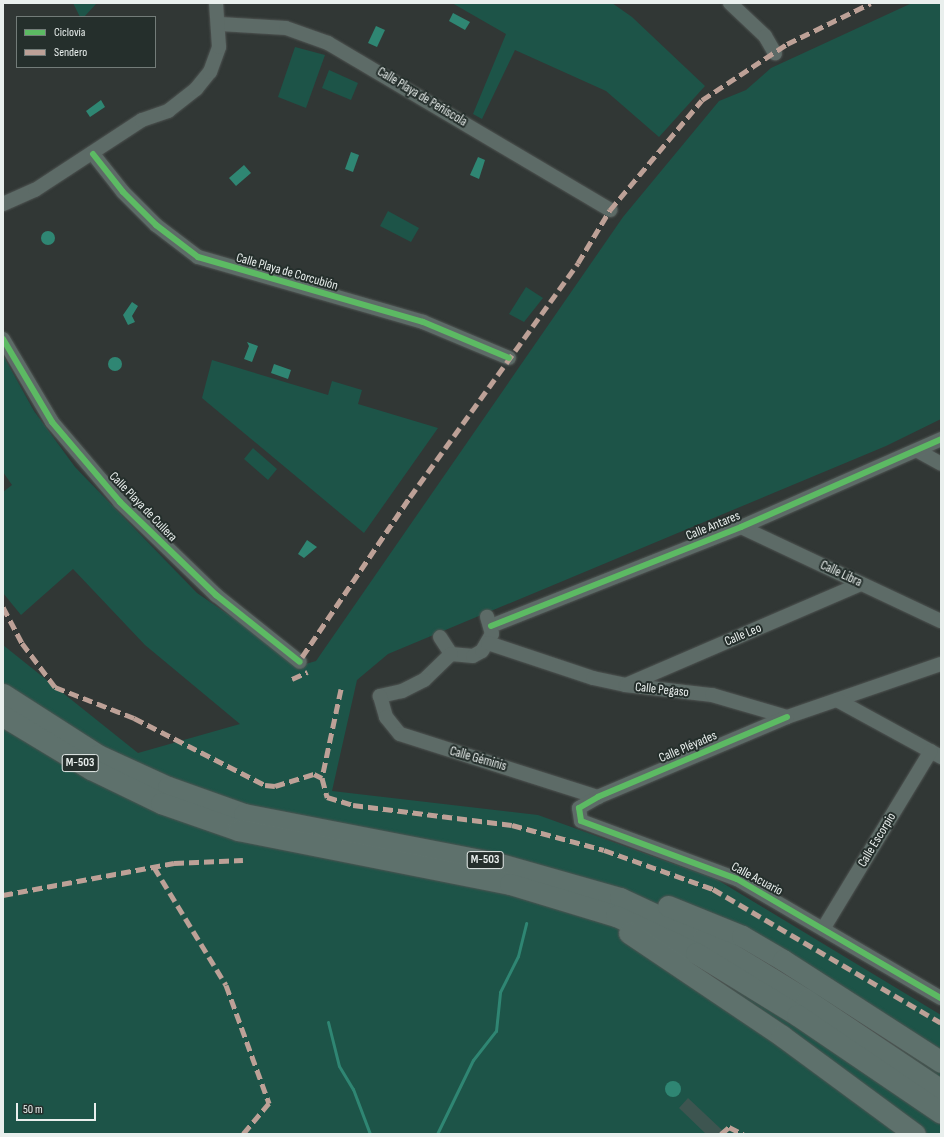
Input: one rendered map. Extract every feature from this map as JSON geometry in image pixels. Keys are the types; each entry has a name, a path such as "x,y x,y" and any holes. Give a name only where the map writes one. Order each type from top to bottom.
{"highway":[{"name":"M-503","path":"3,694 98,755 168,787 244,814 312,830 448,853 546,875 620,898 704,936 808,1000 941,1090"},
{"name":"M-503","path":"3,716 91,769 161,802 238,830 510,884 616,916 696,953 797,1015 941,1113"},
{"name":"M-503","path":"448,853 497,853 547,864 707,921 783,960 941,1062"},
{"name":"M-503","path":"510,884 606,920 638,938 782,1036 915,1134"}],"street":[{"path":"3,204 34,190 93,154 142,120 168,111 196,89 210,72 219,47 220,24 216,3"},
{"path":"730,3 765,36 776,53"},
{"name":"Calle Playa de Peñíscola","path":"220,24 286,28 328,43 610,210"},
{"name":"Calle Playa de Corcubión","path":"93,154 123,192 156,225 198,257 423,322 509,358"},
{"name":"Calle Playa de Cullera","path":"3,339 52,422 120,502 216,595 300,662"},
{"name":"Calle Antares","path":"488,643 489,621 741,527 918,451 941,439"},
{"path":"918,451 941,464"},
{"name":"Calle Libra","path":"741,527 941,621"},
{"name":"Calle Leo","path":"625,685 861,584"},
{"path":"440,637 451,654 473,656 488,643"},
{"name":"Calle Pegaso","path":"488,643 550,665 625,685 712,695 787,717"},
{"name":"Calle Géminis","path":"451,654 424,680 402,691 380,696 386,717 400,734 413,741 598,797"},
{"path":"787,717 941,664"},
{"path":"837,700 936,754"},
{"name":"Calle Pléyades","path":"598,797 787,717"},
{"name":"Calle Escorpio","path":"823,929 936,754"},
{"name":"Calle Acuario","path":"598,797 579,808 581,821 591,827 704,865 823,929 941,998"}],"shaded area":[{"path":"73,3 97,3 85,16 80,16"},
{"path":"452,3 612,3 632,17 705,86 659,137 606,91 515,50 482,119 473,114 506,34"},
{"path":"912,3 941,3 941,419 886,446 388,654 357,680 332,791 538,815 716,879 941,1015 941,1134 3,1134 3,645 138,753 240,724 145,645 73,569 21,615 3,593 3,492 12,485 3,472 3,355 34,411 75,467 197,593 302,665 316,661 623,217 719,101 746,90 771,68"},
{"path":"453,13 470,22 465,30 449,21"},
{"path":"376,26 385,30 377,47 368,43"},
{"path":"295,47 325,55 306,108 278,97"},
{"path":"329,70 358,83 351,100 322,88"},
{"path":"101,100 105,107 90,117 86,111"},
{"path":"351,152 359,155 353,172 345,169"},
{"path":"478,157 485,160 479,179 470,175"},
{"path":"244,165 251,173 236,186 229,178"},
{"path":"388,211 419,228 411,242 380,226"},
{"path":"48,231 53,233 55,238 53,243 48,245 43,243 41,238 43,233"},
{"path":"526,287 543,298 524,322 509,314"},
{"path":"132,302 138,306 132,316 135,322 128,325 123,315"},
{"path":"247,342 258,346 252,362 244,359 249,346"},
{"path":"115,357 120,359 122,364 120,369 115,371 110,369 108,364 110,359"},
{"path":"212,360 328,395 332,381 362,390 358,404 438,428 364,533 202,398"},
{"path":"274,364 291,370 288,379 271,373"},
{"path":"253,448 277,469 268,480 244,459"},
{"path":"307,540 317,547 304,558 298,554"},
{"path":"673,1081 680,1086 681,1089 676,1096 673,1097 666,1092 665,1089 670,1082"}],"building":[{"path":"688,1098 722,1130 718,1134 706,1134 679,1108"}],"waterway":[{"path":"437,1134 473,1060 496,1031 500,992 518,956 526,923"},
{"path":"328,1022 339,1066 353,1089 370,1134"}],"marked path":[{"path":"302,657 410,497 578,263 610,210 702,100 787,44 871,3"},
{"path":"3,607 22,643 55,687 134,718 265,785 275,786 314,774 322,778"},
{"path":"292,679 308,672"},
{"path":"341,689 322,778 327,797 353,805 512,825 604,850 713,889 941,1023"},
{"path":"3,895 174,863 243,860"},
{"path":"154,867 226,985 269,1103 243,1134"},
{"path":"721,1134 729,1127 743,1134"}],"cycle path":[{"path":"93,154 123,192 156,225 198,257 423,322 509,358"},
{"path":"3,339 52,422 120,502 216,595 300,662"},
{"path":"491,626 741,527 941,439"},
{"path":"787,717 598,797 579,808 581,821 737,879 941,998"}]}
